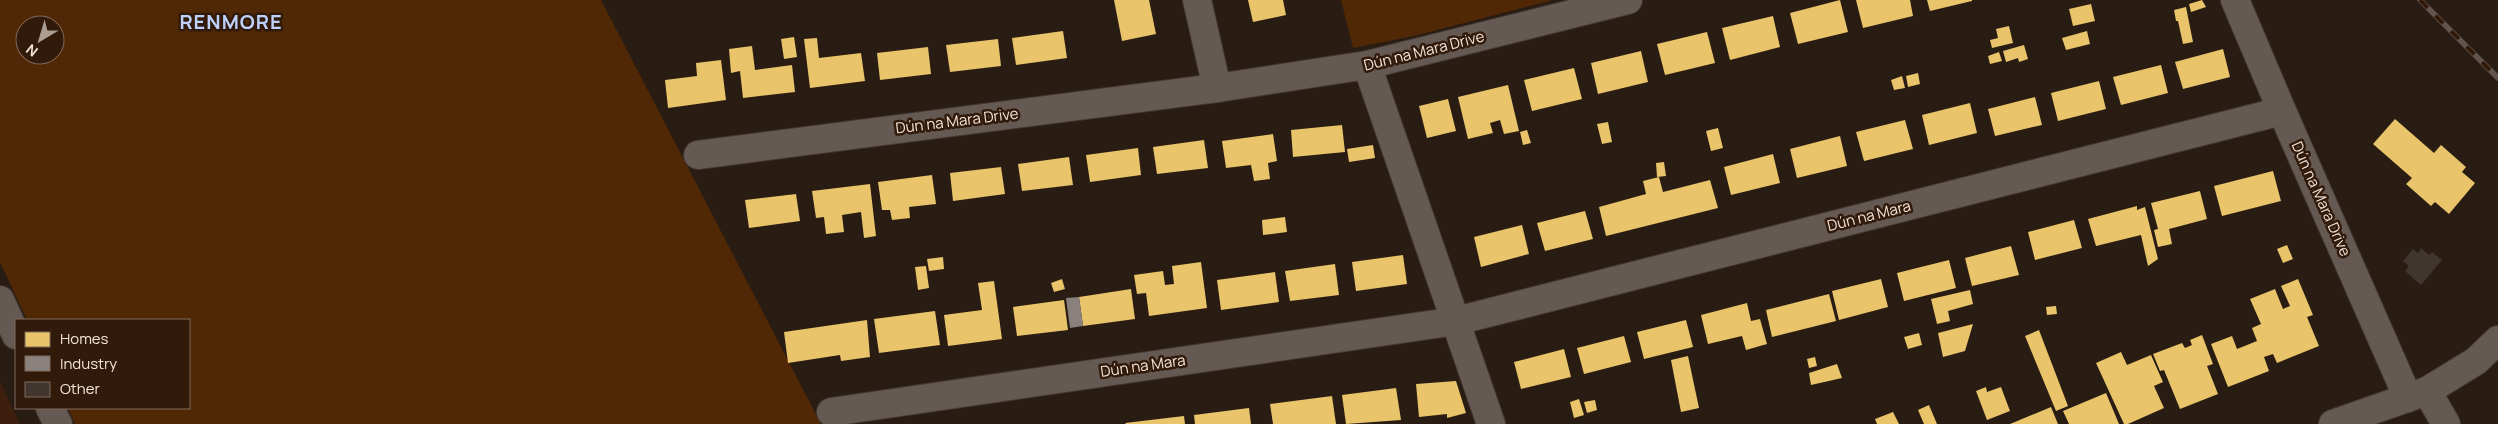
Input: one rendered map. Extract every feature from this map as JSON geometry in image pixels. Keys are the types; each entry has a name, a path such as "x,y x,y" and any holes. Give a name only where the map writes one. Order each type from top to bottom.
{"street":[{"path":"1198,0 1217,88"},
{"name":"Dún na Mara Drive","path":"698,155 1217,88 1367,65 1628,0"},
{"name":"Dún na Mara Drive","path":"2235,0 2282,111 2418,394 2446,424"},
{"path":"1367,65 1490,424"},
{"name":"Dún na Mara","path":"831,412 1456,321 2282,111"},
{"path":"0,300 15,332"},
{"path":"2333,424 2418,394 2476,361 2498,340"},
{"path":"50,409 58,424"}],"shaded area":[{"path":"0,0 601,0 821,424 75,424 68,409 190,409 190,319 27,319 0,262"},
{"path":"1341,0 1553,0 1414,36 1353,48"},
{"path":"0,381 10,403 20,424 0,424"}],"building: Homes":[{"path":"1114,0 1149,0 1156,34 1122,41"},
{"path":"1248,0 1283,0 1286,15 1253,22"},
{"path":"1840,0 1848,32 1798,44 1790,13"},
{"path":"1856,0 1910,0 1913,16 1863,28"},
{"path":"1927,0 1972,0 1972,1 1930,11"},
{"path":"2202,0 2206,7 2191,12 2189,4"},
{"path":"2091,4 2095,21 2073,26 2069,9"},
{"path":"2186,7 2193,42 2183,44 2174,10"},
{"path":"1773,16 1780,47 1730,60 1722,28"},
{"path":"2009,26 2013,43 1992,48 1990,40 1998,38 1996,29"},
{"path":"1063,31 1067,58 1016,65 1012,38"},
{"path":"2087,31 2090,44 2066,50 2062,38"},
{"path":"1707,32 1715,63 1665,75 1657,44"},
{"path":"794,37 797,57 784,59 781,39"},
{"path":"817,38 819,58 861,53 865,81 810,88 804,39"},
{"path":"998,39 1001,66 950,72 946,45"},
{"path":"2024,45 2028,59 2019,62 2018,58 2006,62 2003,51"},
{"path":"752,46 755,70 792,65 795,92 743,98 740,71 731,73 729,49"},
{"path":"928,47 931,74 880,80 877,53"},
{"path":"2223,49 2230,77 2183,89 2175,62"},
{"path":"1641,51 1648,82 1598,94 1591,63"},
{"path":"1999,52 2002,61 1990,64 1988,56"},
{"path":"721,60 726,100 668,108 665,80 697,76 696,63"},
{"path":"2161,65 2168,93 2121,105 2113,77"},
{"path":"1574,68 1582,99 1532,111 1524,80"},
{"path":"1918,73 1920,84 1908,87 1906,76"},
{"path":"1902,76 1905,88 1894,90 1891,80"},
{"path":"2099,81 2106,109 2058,121 2051,93"},
{"path":"1508,85 1519,131 1504,134 1500,120 1490,123 1493,133 1468,139 1458,97"},
{"path":"2035,97 2042,125 1995,136 1988,109"},
{"path":"1448,99 1456,131 1427,138 1419,106"},
{"path":"1970,103 1977,133 1929,145 1922,115"},
{"path":"2395,119 2434,153 2441,145 2466,167 2462,172 2475,183 2449,214 2435,202 2431,206 2406,184 2412,178 2373,144"},
{"path":"1905,120 1913,149 1864,161 1856,132"},
{"path":"1608,122 1612,142 1602,144 1597,124"},
{"path":"1342,125 1345,152 1293,157 1291,130"},
{"path":"1718,128 1723,148 1711,151 1706,131"},
{"path":"1527,130 1531,143 1523,145 1520,132"},
{"path":"1273,134 1277,161 1268,163 1270,179 1254,181 1251,165 1226,168 1222,141"},
{"path":"1840,136 1847,166 1797,178 1790,149"},
{"path":"1204,140 1208,168 1157,174 1153,147"},
{"path":"1373,145 1375,158 1349,162 1347,149"},
{"path":"1138,148 1141,175 1090,182 1086,155"},
{"path":"1773,154 1780,183 1731,195 1724,167"},
{"path":"1069,157 1073,185 1022,191 1018,164"},
{"path":"1664,162 1666,176 1657,177 1656,163"},
{"path":"1001,167 1005,194 953,201 950,173"},
{"path":"2273,171 2281,201 2222,216 2214,186"},
{"path":"932,175 936,204 909,207 910,218 892,220 890,210 882,210 878,182"},
{"path":"1659,177 1663,192 1710,180 1718,208 1606,236 1599,207 1646,194 1643,181"},
{"path":"870,184 876,236 864,238 861,212 842,215 844,232 826,234 824,217 816,218 812,191"},
{"path":"2200,191 2207,219 2169,229 2172,244 2158,247 2154,230 2158,229 2151,203"},
{"path":"796,194 800,221 749,228 745,200"},
{"path":"2137,206 2137,210 2145,207 2158,259 2148,266 2141,235 2096,246 2088,219"},
{"path":"1585,211 1593,239 1545,251 1537,223"},
{"path":"1285,217 1287,232 1263,235 1262,220"},
{"path":"2074,220 2082,248 2035,260 2028,232"},
{"path":"1522,225 1529,254 1481,267 1474,237"},
{"path":"2287,245 2293,259 2283,263 2277,249"},
{"path":"2011,246 2019,275 1972,286 1965,258"},
{"path":"1403,255 1407,284 1356,291 1352,262"},
{"path":"943,257 944,269 929,271 927,259"},
{"path":"1949,260 1956,288 1904,301 1897,273"},
{"path":"1201,262 1207,308 1149,316 1146,293 1137,294 1134,275 1163,271 1165,285 1174,284 1172,266"},
{"path":"1335,264 1339,295 1290,301 1285,271"},
{"path":"926,266 929,288 918,290 915,267"},
{"path":"1275,272 1279,302 1221,310 1217,280"},
{"path":"1062,279 1065,289 1054,292 1051,283"},
{"path":"1881,279 1888,307 1839,320 1832,291"},
{"path":"2298,279 2313,315 2307,317 2319,346 2277,363 2273,354 2264,357 2269,371 2228,387 2211,344 2232,336 2237,349 2257,341 2252,328 2261,324 2250,299 2275,289 2283,309 2290,306 2281,286"},
{"path":"994,281 1002,339 948,346 944,315 982,310 978,283"},
{"path":"1131,289 1135,319 1083,326 1079,297"},
{"path":"1970,290 1973,304 1948,311 1950,321 1937,324 1931,299"},
{"path":"1829,294 1836,321 1772,337 1766,310"},
{"path":"1064,300 1068,330 1017,336 1013,307"},
{"path":"1747,303 1751,321 1760,319 1767,344 1746,350 1742,336 1708,344 1701,315"},
{"path":"2056,306 2057,314 2047,315 2046,307"},
{"path":"935,311 940,345 879,353 874,319"},
{"path":"867,320 870,357 841,361 840,355 788,363 784,332"},
{"path":"1686,320 1693,347 1644,359 1637,332"},
{"path":"1973,324 1965,351 1943,357 1938,333"},
{"path":"2039,330 2068,406 2056,411 2025,336"},
{"path":"1919,333 1922,345 1908,349 1904,337"},
{"path":"2202,335 2213,364 2207,366 2218,394 2180,409 2164,370 2160,371 2153,354 2182,343 2185,348 2192,345 2190,340"},
{"path":"1624,336 1631,362 1584,374 1577,348"},
{"path":"1564,349 1571,377 1521,389 1514,362"},
{"path":"2121,352 2127,365 2151,355 2163,382 2154,386 2164,408 2128,424 2124,424 2096,363"},
{"path":"1688,356 1699,408 1681,412 1671,360"},
{"path":"1815,357 1817,366 1809,368 1807,359"},
{"path":"1837,364 1842,378 1811,385 1809,373"},
{"path":"1456,381 1466,413 1447,418 1447,414 1419,417 1416,384"},
{"path":"1986,387 1987,392 2001,387 2010,411 1987,420 1976,391"},
{"path":"1396,388 1401,420 1346,424 1342,395"},
{"path":"2106,393 2119,424 2069,424 2063,411"},
{"path":"1332,396 1336,424 1273,424 1270,404"},
{"path":"1579,399 1584,415 1574,418 1570,402"},
{"path":"1595,400 1597,410 1587,413 1584,402"},
{"path":"1929,405 1937,424 1924,424 1918,410"},
{"path":"2051,407 2058,424 2010,424"},
{"path":"1249,408 1251,424 1195,424 1194,415"},
{"path":"1893,412 1899,424 1877,424 1875,419"},
{"path":"1184,416 1185,424 1125,423"}],"building: Industry":[{"path":"1079,297 1083,326 1070,328 1066,298"}],"building: Other":[{"path":"2421,248 2429,255 2432,252 2442,260 2421,285 2405,271 2409,266 2403,261 2413,249 2418,253"}],"railway":[{"path":"2420,0 2498,78"}],"district":[{"name":"RENMORE","path":"231,22"}]}
